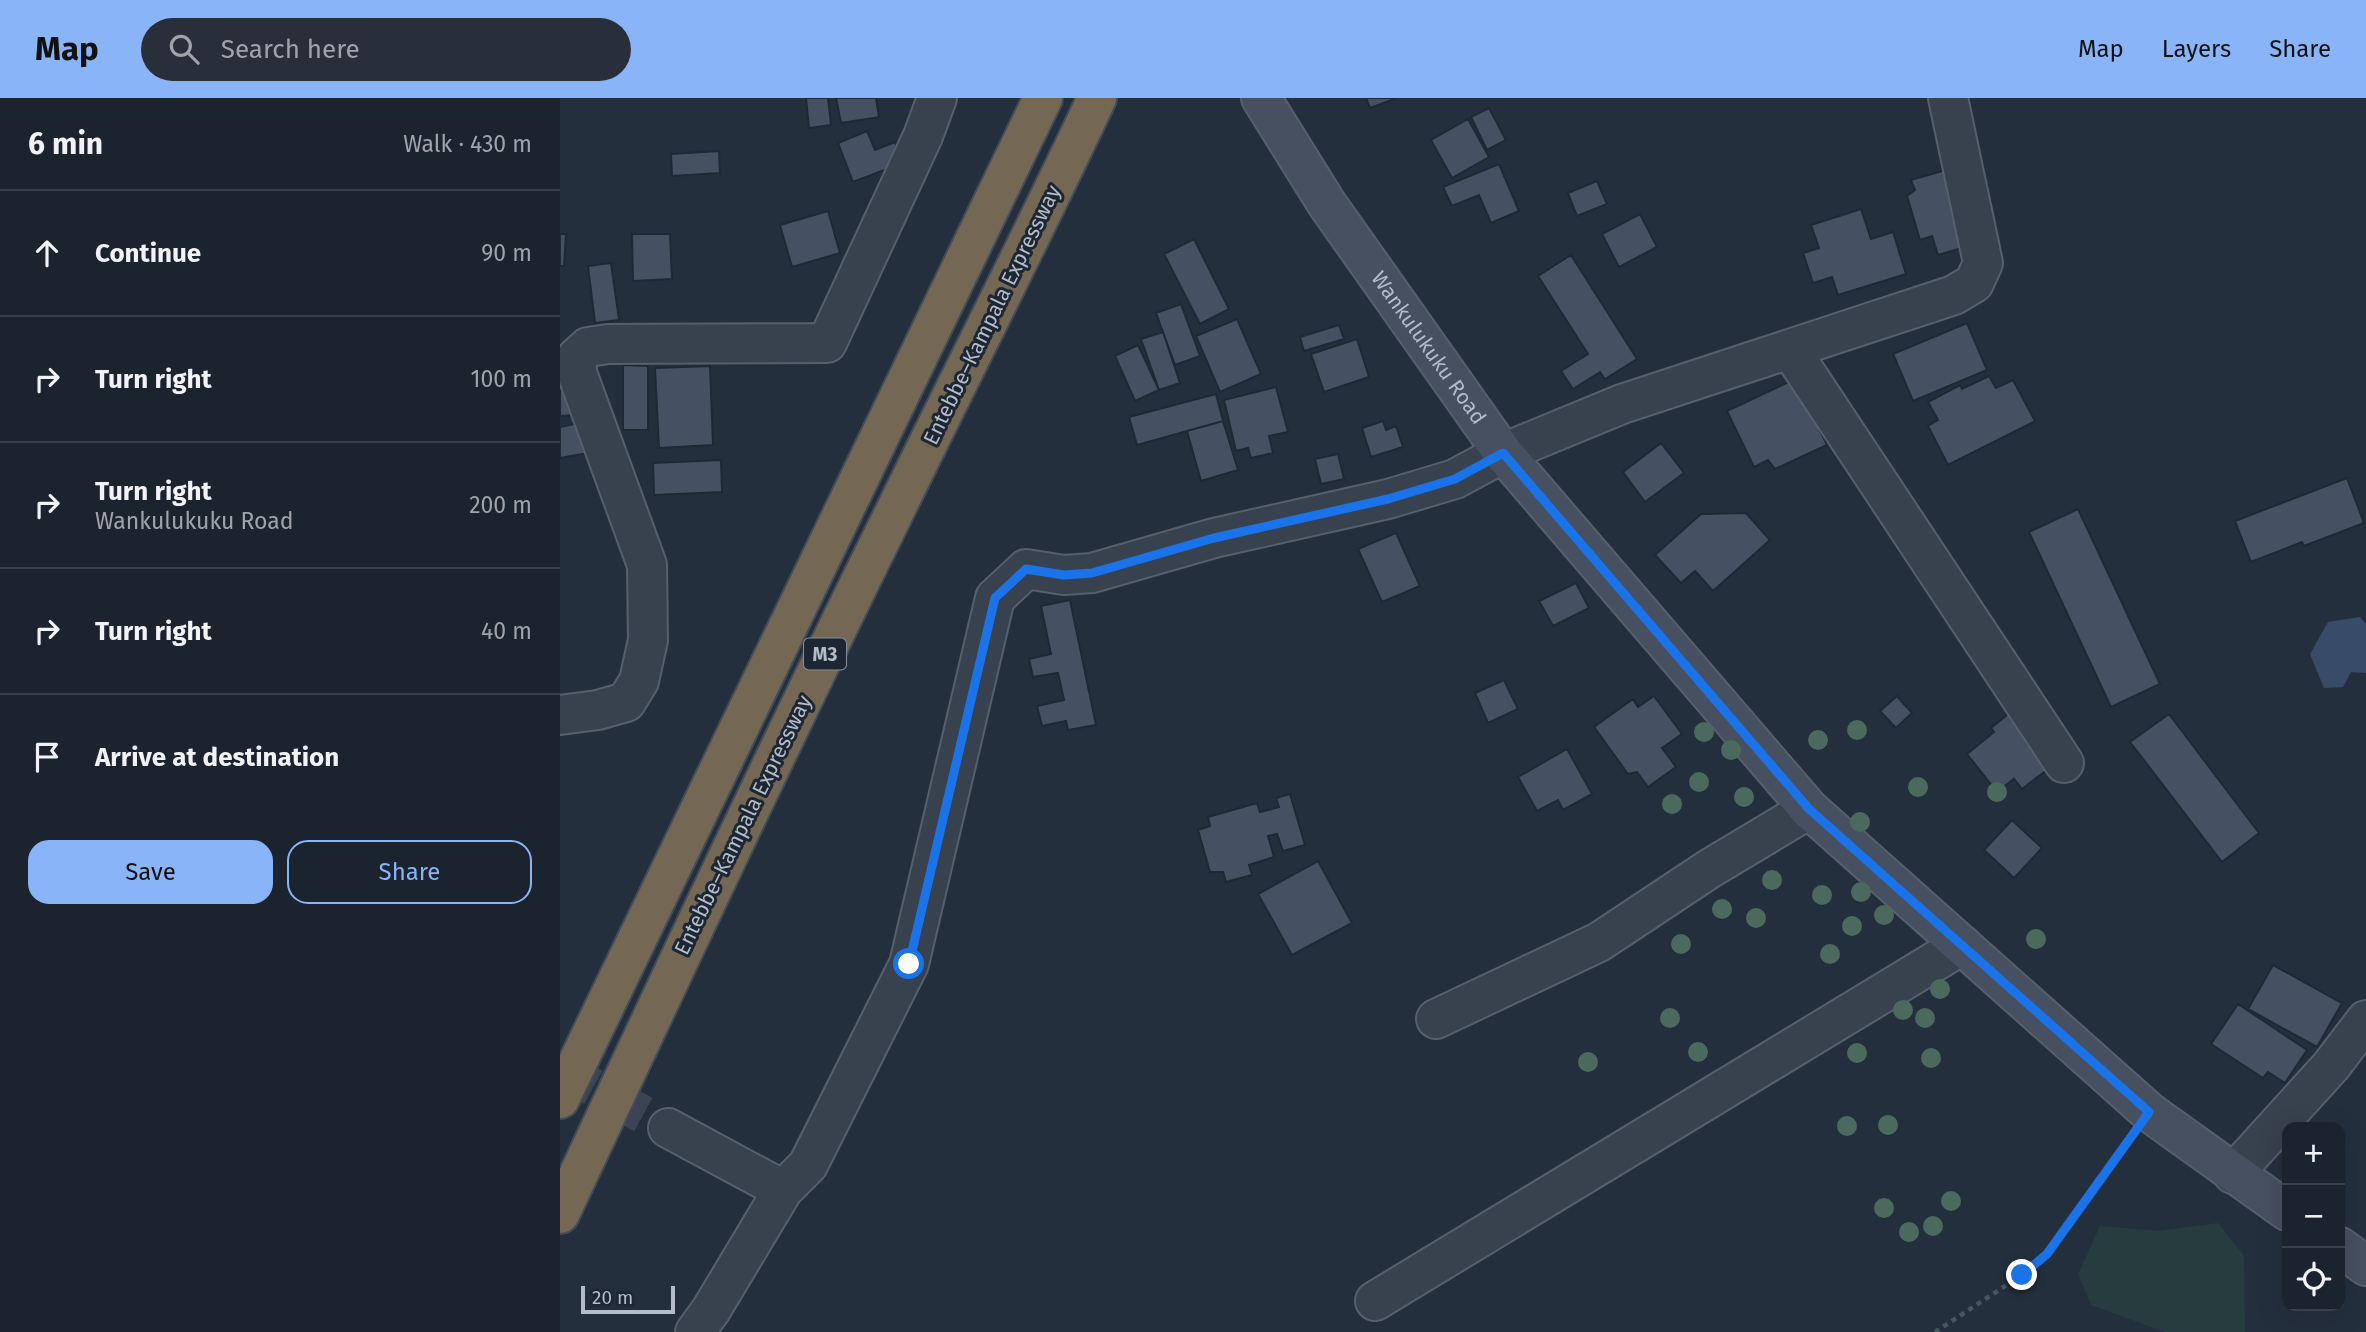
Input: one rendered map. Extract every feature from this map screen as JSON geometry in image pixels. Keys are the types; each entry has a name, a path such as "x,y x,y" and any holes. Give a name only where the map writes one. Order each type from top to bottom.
{"highway":[{"name":"M3","path":"560,1099 1043,98"},
{"name":"Entebbe–Kampala Expressway","path":"560,1214 687,941 1097,98"}],"main road":[{"name":"Wankulukuku Road","path":"1261,98 1327,204 1503,453 1809,809 2149,1112 2282,1208"},
{"path":"2341,1248 2366,1266"}],"street":[{"path":"560,715 598,710 626,702 639,681 648,640 647,565 577,373 577,358 587,346 608,344 827,343 923,136 937,98"},
{"path":"695,1332 783,1190 808,1165 909,964 995,598 1026,569 1064,575 1092,573 1214,538 1388,499 1455,479 1503,453 1622,404 1954,295 1975,283 1983,263 1948,98"},
{"path":"1790,349 2064,763"},
{"path":"1436,1019 1599,942 1709,869 1809,809"},
{"path":"1376,1301 1962,945"},
{"path":"2233,1174 2331,1066 2366,1020"},
{"path":"668,1128 783,1190"}],"path":[{"path":"1935,1332 2022,1275 2047,1254 2149,1112"}],"green space":[{"path":"2218,1223 2244,1256 2245,1332 2165,1332 2091,1305 2078,1274 2100,1226 2158,1231"}],"water":[{"path":"2360,617 2366,624 2366,673 2351,672 2343,687 2324,688 2310,654 2328,622"}],"building":[{"path":"806,98 828,98 831,125 809,128"},
{"path":"836,98 876,98 879,117 841,123"},
{"path":"1366,98 1397,98 1370,108"},
{"path":"1489,108 1506,140 1487,150 1471,117"},
{"path":"1468,119 1489,157 1452,178 1431,140"},
{"path":"867,131 875,150 895,142 903,163 853,182 838,143"},
{"path":"719,151 720,173 672,176 671,154"},
{"path":"1499,164 1519,211 1491,223 1479,195 1452,206 1443,187"},
{"path":"1956,167 1979,243 1938,255 1932,236 1920,240 1907,196 1915,190 1911,180"},
{"path":"1597,181 1607,204 1577,216 1568,193"},
{"path":"1861,209 1871,239 1893,232 1906,274 1838,295 1832,277 1813,283 1803,253 1819,248 1811,225"},
{"path":"828,211 840,253 792,267 780,225"},
{"path":"1640,214 1657,247 1619,267 1602,234"},
{"path":"560,234 566,234 564,266 560,266"},
{"path":"632,234 670,234 672,279 633,281"},
{"path":"1194,239 1229,309 1200,324 1164,254"},
{"path":"1571,255 1637,359 1605,379 1600,372 1573,389 1561,371 1588,354 1538,276"},
{"path":"611,263 619,320 595,323 588,266"},
{"path":"1181,304 1200,356 1175,365 1156,313"},
{"path":"1237,319 1261,374 1220,392 1196,336"},
{"path":"1967,323 1987,370 1913,401 1893,354"},
{"path":"1339,325 1344,339 1304,351 1300,337"},
{"path":"1163,332 1180,383 1159,390 1141,339"},
{"path":"1357,339 1369,377 1324,392 1311,354"},
{"path":"1138,345 1159,390 1135,401 1115,356"},
{"path":"623,365 648,366 648,430 623,430"},
{"path":"710,366 713,445 659,448 655,368"},
{"path":"1989,376 1996,388 2013,380 2035,421 1948,465 1928,426 1938,420 1928,402 1960,385 1962,389"},
{"path":"1795,379 1827,445 1775,469 1768,460 1754,467 1727,411"},
{"path":"1276,387 1288,432 1269,436 1273,453 1251,458 1248,448 1236,451 1224,400"},
{"path":"560,390 563,390 575,415 560,416"},
{"path":"1216,394 1223,421 1137,445 1129,417"},
{"path":"589,421 594,452 560,458 560,427"},
{"path":"1223,421 1238,470 1201,481 1187,431"},
{"path":"1383,421 1386,430 1396,426 1403,447 1371,457 1362,428"},
{"path":"1661,443 1684,473 1645,502 1623,472"},
{"path":"1338,454 1344,479 1321,484 1315,459"},
{"path":"721,460 722,492 654,495 653,463"},
{"path":"2347,478 2364,523 2304,546 2302,542 2251,562 2235,521"},
{"path":"2078,509 2160,684 2111,707 2029,532"},
{"path":"1746,513 1770,540 1713,591 1695,571 1681,583 1655,555 1701,514"},
{"path":"1396,533 1420,586 1382,602 1358,549"},
{"path":"1576,583 1589,608 1553,626 1539,601"},
{"path":"1070,600 1096,725 1068,730 1066,721 1042,726 1037,706 1064,700 1058,673 1033,677 1029,659 1051,654 1041,606"},
{"path":"1504,680 1518,709 1488,723 1475,693"},
{"path":"1654,696 1682,734 1662,748 1676,767 1648,787 1637,772 1628,774 1594,727 1633,699 1638,707"},
{"path":"1897,696 1912,713 1896,728 1880,711"},
{"path":"2017,707 2048,769 2022,789 2014,779 1997,792 1967,754 1994,732 1991,728"},
{"path":"2169,714 2259,833 2222,862 2130,742"},
{"path":"1567,749 1592,794 1563,810 1558,800 1537,811 1518,777"},
{"path":"1290,794 1305,845 1283,851 1277,834 1268,836 1274,857 1249,865 1252,875 1226,882 1223,872 1210,872 1198,830 1210,826 1208,817 1257,803 1260,812 1279,807 1276,798"},
{"path":"2012,820 2042,848 2014,878 1984,850"},
{"path":"1318,861 1352,923 1292,955 1258,894"},
{"path":"2273,965 2342,1003 2317,1047 2248,1009"},
{"path":"2238,1004 2307,1050 2285,1083 2268,1072 2263,1078 2211,1044"}],"tunnel":[{"path":"560,1069 668,1128"}],"route":[{"path":"909,964 995,598 1026,569 1064,575 1092,573 1214,538 1388,499 1455,479 1503,453 1809,809 2149,1112 2047,1254 2022,1275"}]}
